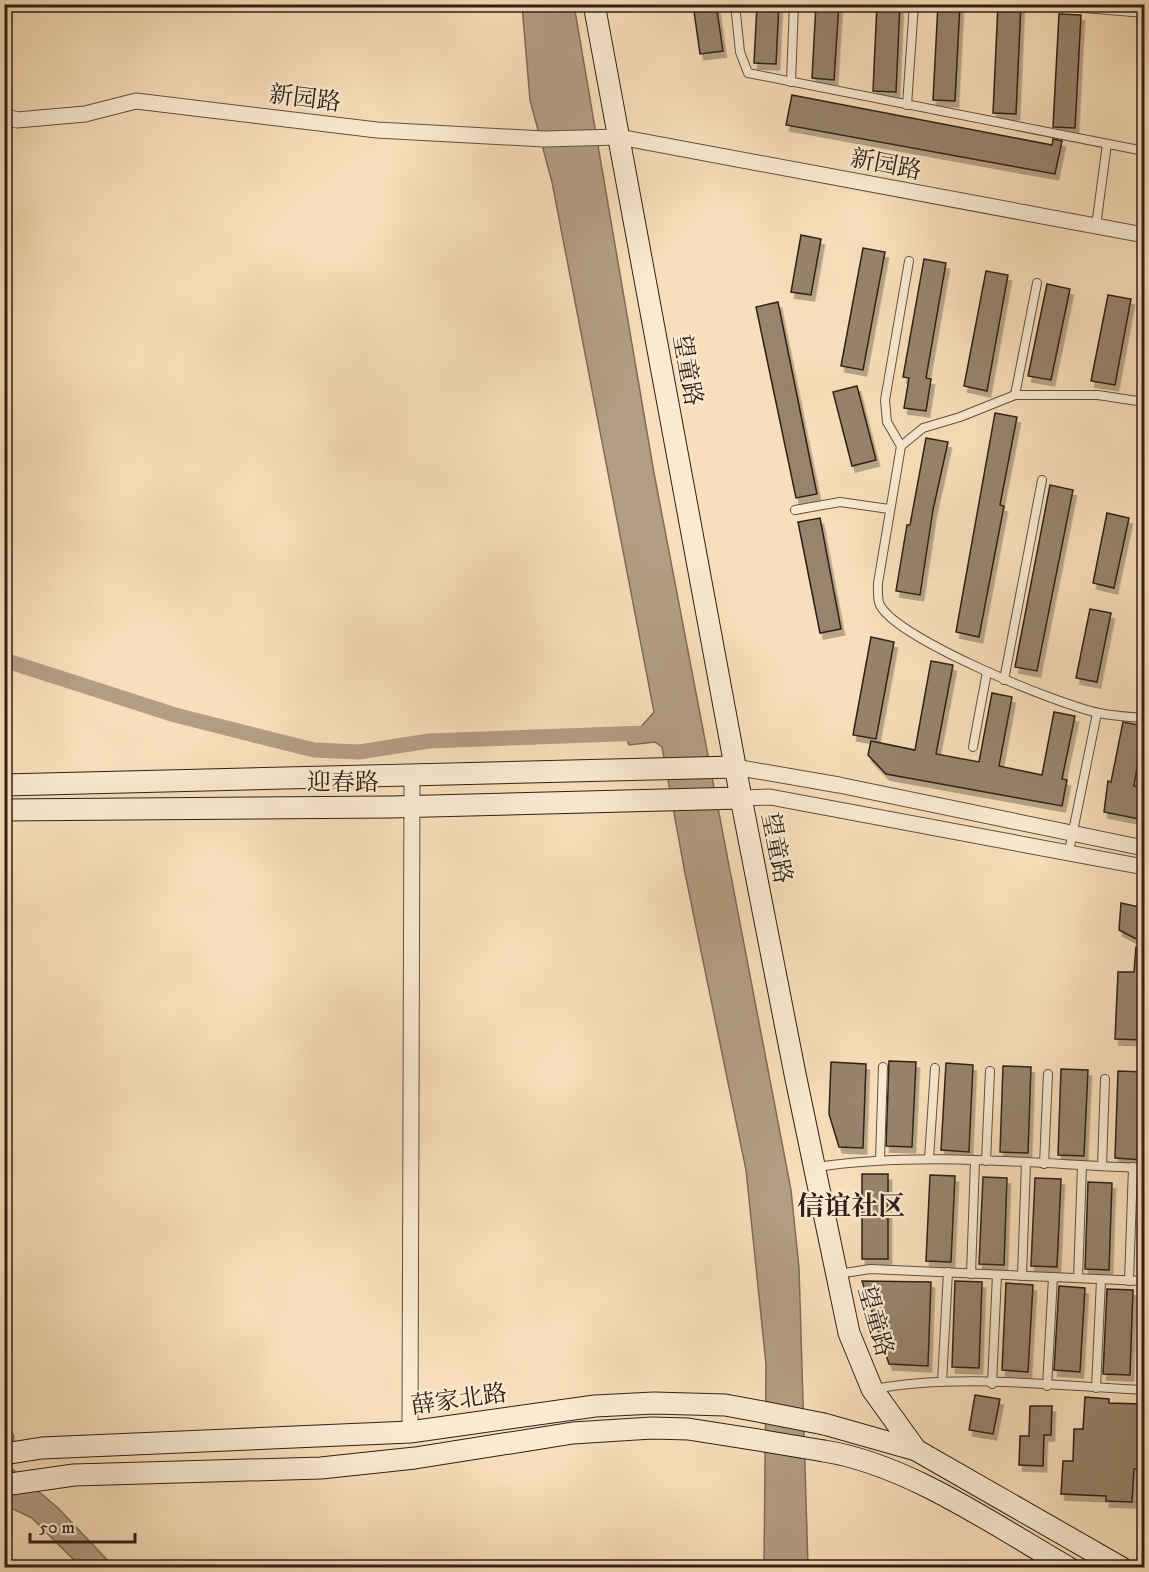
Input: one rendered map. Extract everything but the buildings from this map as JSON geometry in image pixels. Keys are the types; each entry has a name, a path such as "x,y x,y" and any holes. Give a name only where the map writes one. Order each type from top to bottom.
{"main road":[{"name":"望童路","path":"594,4 611,138 814,1167 849,1333 872,1389 916,1450 1122,1568"},
{"name":"迎春路","path":"4,785 735,767"},
{"name":"迎春路","path":"4,810 410,806 741,798"},
{"name":"薛家北路","path":"7,1445 53,1448 410,1432 619,1405 725,1405 824,1424 916,1450"},
{"path":"4,1485 74,1475 321,1468 415,1458 573,1433 652,1428 688,1429 824,1451 885,1470 924,1485 1069,1568"}],"street":[{"name":"新园路","path":"4,116 17,120 85,114 136,101 377,130 544,139 611,138 1144,235"},
{"path":"735,767 1144,848"},
{"path":"410,1432 410,806 412,775"},
{"path":"741,798 770,797 1069,851 1144,867"},
{"path":"1143,1568 1144,1562"}],"lane":[{"path":"735,4 740,52 748,73 1144,151"},
{"path":"791,82 795,4"},
{"path":"907,105 914,4"},
{"path":"1037,4 1144,13"},
{"path":"1096,226 1107,144"},
{"path":"901,446 887,422 885,400 909,261"},
{"path":"1015,394 1037,283"},
{"path":"1144,391 1144,402 1098,395 1015,394 960,417 923,428 901,446 878,583 878,604 891,620 987,672 1097,713 1144,718"},
{"path":"1004,680 1042,480"},
{"path":"795,510 840,502 889,509"},
{"path":"973,747 987,672"},
{"path":"1069,851 1097,713"},
{"path":"880,1159 883,1067"},
{"path":"929,1159 934,1068"},
{"path":"986,1161 990,1071"},
{"path":"1044,1164 1048,1074"},
{"path":"1102,1166 1105,1079"},
{"path":"814,1167 880,1159 929,1159 1144,1168"},
{"path":"971,1274 975,1161"},
{"path":"1022,1276 1026,1163"},
{"path":"1078,1278 1082,1165"},
{"path":"1129,1281 1133,1167"},
{"path":"837,1274 870,1269 1144,1281"},
{"path":"942,1382 948,1272"},
{"path":"993,1384 997,1275"},
{"path":"1047,1386 1053,1277"},
{"path":"1096,1388 1101,1280"},
{"path":"872,1389 904,1383 942,1382 1144,1390"}],"shaded area":[{"path":"522,5 574,5 654,473 791,1190 799,1268 808,1567 764,1567 766,1364 746,1170 685,873 662,747 655,742 629,745 624,728 640,728 654,712 552,182 530,100"},
{"path":"4,1462 58,1508 114,1567 81,1567 32,1518 5,1505"}],"waterway":[{"path":"4,660 175,715 314,750 359,752 429,741 646,733"}],"district":[{"name":"信谊社区","path":"851,1206"}]}
